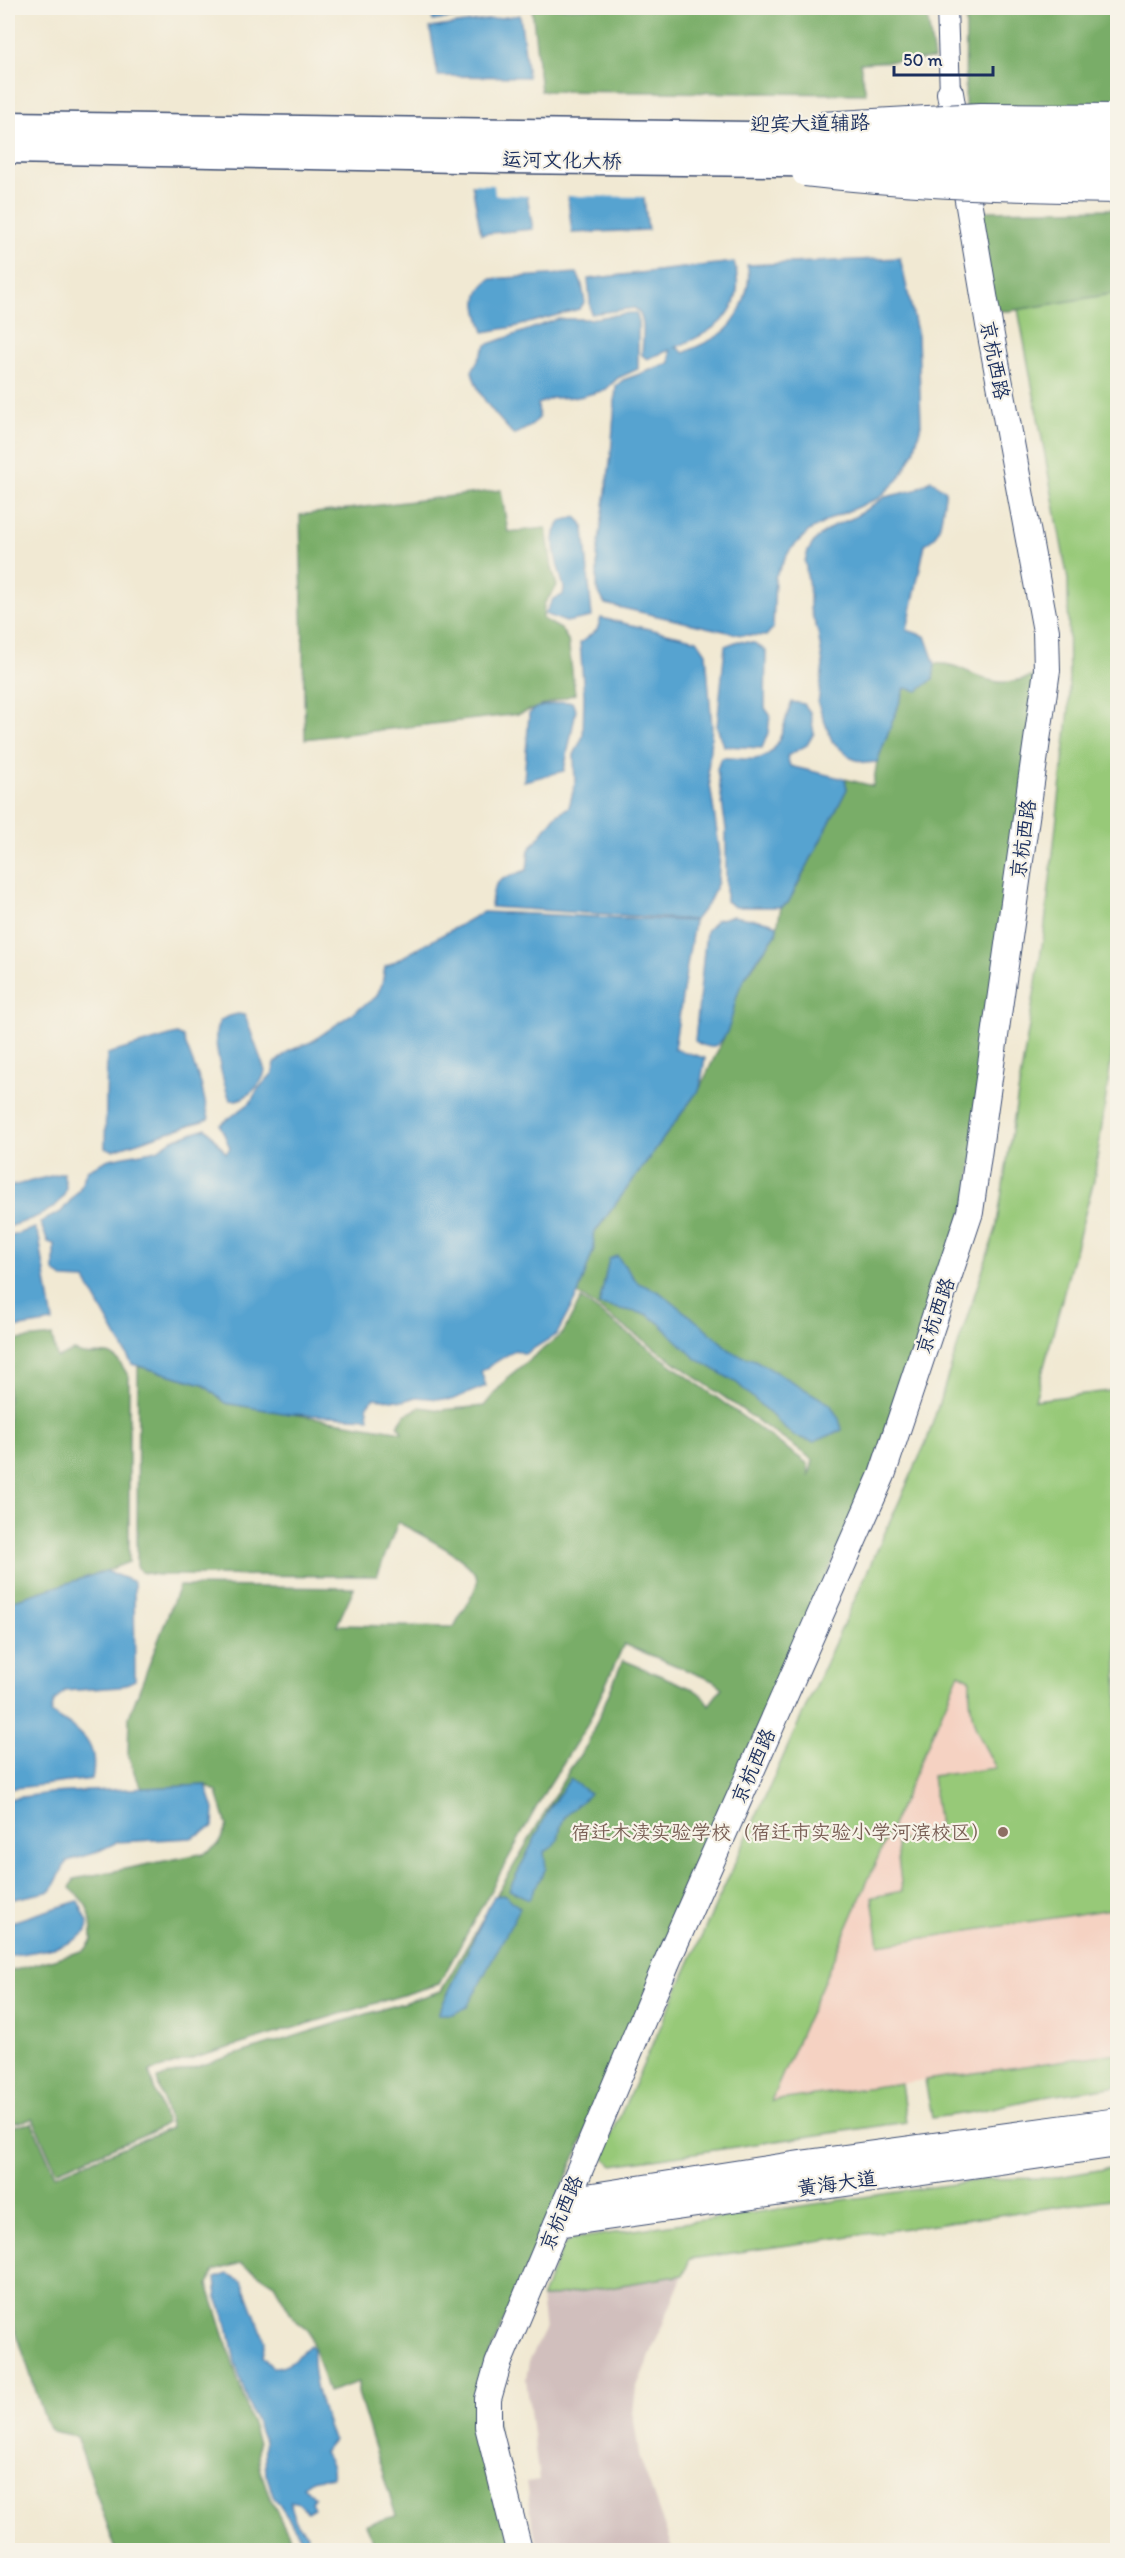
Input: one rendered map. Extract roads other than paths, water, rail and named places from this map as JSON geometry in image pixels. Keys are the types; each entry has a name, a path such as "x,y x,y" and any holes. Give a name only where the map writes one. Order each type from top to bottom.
{"highway":[{"name":"运河文化大桥","path":"8,126 1118,141"},
{"name":"运河文化大桥","path":"8,149 508,159 1118,166"}],"main road":[{"name":"京杭西路","path":"519,2550 488,2426 488,2399 498,2364 672,1950 882,1474 970,1212 1047,670 1046,631 988,325 950,93"},
{"name":"迎宾大道辅路","path":"503,131 539,124 633,122 826,125 980,116 1118,117"},
{"path":"508,159 570,166 804,173 871,181 986,188 1118,190"},
{"name":"黄海大道","path":"567,2200 789,2166 1118,2121"},
{"name":"黄海大道","path":"557,2224 1118,2144"}],"street":[{"name":"京杭西路","path":"947,8 950,32 950,93"}],"water":[{"path":"430,8 517,8 433,21"},
{"path":"520,15 528,77 438,76 430,28"},
{"path":"515,131 533,229 481,234 464,139"},
{"path":"561,140 643,191 648,230 572,233"},
{"path":"900,258 918,336 921,425 914,452 899,479 879,498 834,517 809,531 790,550 775,577 773,628 766,636 741,635 605,604 597,589 597,556 611,455 616,386 623,380 670,363 670,350 647,359 642,355 643,323 638,311 634,308 591,314 588,279 734,262 737,295 732,307 715,327 674,348 684,353 717,337 731,324 747,290 747,265"},
{"path":"577,273 585,302 579,309 514,327 484,332 477,297 490,279"},
{"path":"636,313 638,319 638,369 618,378 605,390 579,397 552,398 538,404 539,418 531,426 514,435 488,406 472,371 486,345 558,319 589,319"},
{"path":"931,480 946,491 939,529 936,535 925,544 907,630 925,636 935,664 933,679 918,691 905,688 877,762 865,763 851,758 832,741 818,704 823,665 818,632 810,609 805,561 815,540 833,526 853,518 885,497 915,490"},
{"path":"576,517 584,529 592,617 566,622 545,614 553,599 563,595 564,588 555,553 554,536 561,521"},
{"path":"601,618 697,640 706,653 712,727 708,770 720,854 718,882 709,902 695,920 491,907 496,885 505,878 527,870 529,850 556,815 569,807 575,784 574,755 583,736 584,695 580,643 597,630"},
{"path":"738,641 754,643 766,651 765,708 770,715 768,733 762,748 724,746 717,727 725,646"},
{"path":"572,702 576,710 564,771 524,781 529,714 536,708"},
{"path":"792,702 804,704 810,712 814,733 807,745 787,756 790,766 845,779 847,789 788,903 781,907 735,907 726,901 726,829 717,769 721,758 755,759 771,752 780,737"},
{"path":"483,912 694,921 674,1049 705,1058 700,1088 593,1235 594,1248 578,1294 557,1334 525,1354 515,1350 481,1371 486,1386 451,1400 416,1397 403,1401 374,1398 367,1405 369,1418 289,1414 225,1403 203,1384 132,1364 85,1280 64,1279 54,1271 54,1244 48,1242 40,1222 61,1212 79,1190 87,1170 109,1159 157,1150 172,1140 206,1128 226,1153 230,1148 220,1125 250,1103 258,1089 273,1073 275,1063 289,1051 311,1042 376,997 382,984 385,967"},
{"path":"733,916 769,922 777,926 776,934 741,985 725,1036 714,1046 708,1046 695,1041 706,931 716,920"},
{"path":"238,1014 244,1015 247,1021 265,1071 261,1081 252,1091 242,1098 230,1100 219,1062 216,1032 221,1020"},
{"path":"177,1034 183,1037 201,1084 209,1119 113,1150 105,1148 107,1054"},
{"path":"63,1173 66,1187 59,1202 43,1213 8,1227 8,1187"},
{"path":"35,1228 39,1237 53,1322 8,1329 8,1237"},
{"path":"617,1256 638,1283 659,1292 733,1353 755,1360 830,1404 839,1419 842,1430 814,1442 794,1436 737,1383 695,1358 658,1322 646,1314 599,1305 609,1259"},
{"path":"106,1571 134,1582 135,1680 120,1687 64,1691 54,1702 51,1713 78,1732 90,1746 94,1766 92,1779 8,1789 8,1602"},
{"path":"570,1779 590,1794 565,1817 555,1844 544,1852 546,1868 529,1899 509,1890 551,1806"},
{"path":"206,1785 214,1809 213,1827 191,1838 117,1842 95,1853 67,1861 51,1891 14,1899 8,1897 8,1799 51,1793"},
{"path":"505,1895 520,1908 467,2007 453,2014 438,2014 494,1896"},
{"path":"78,1901 88,1922 87,1931 61,1946 8,1956 8,1923"},
{"path":"228,2274 242,2281 265,2341 262,2356 272,2367 283,2366 310,2345 313,2349 316,2384 333,2440 323,2452 330,2464 332,2478 320,2478 303,2486 315,2497 311,2502 314,2508 307,2512 299,2503 290,2501 295,2520 307,2535 306,2540 301,2538 273,2495 266,2473 264,2441 248,2402 235,2362 229,2330 217,2297 215,2278"}],"place":[{"name":"宿迁木渎实验学校（宿迁市实验小学河滨校区）","path":"1003,1832"}]}
